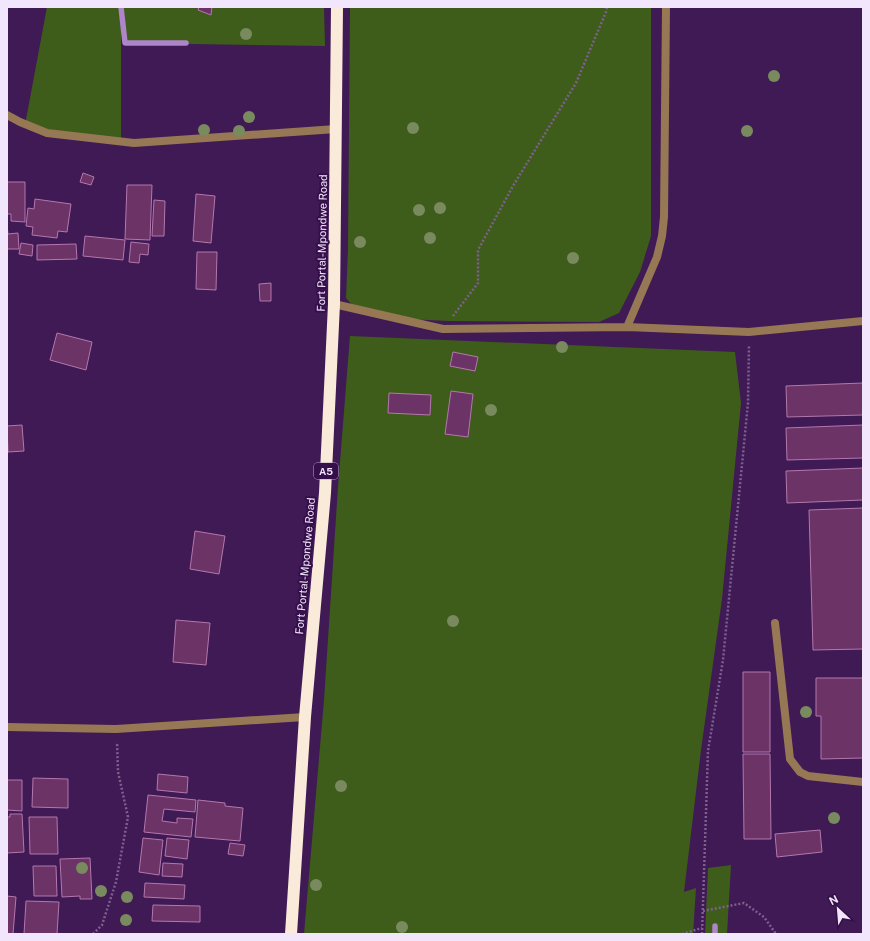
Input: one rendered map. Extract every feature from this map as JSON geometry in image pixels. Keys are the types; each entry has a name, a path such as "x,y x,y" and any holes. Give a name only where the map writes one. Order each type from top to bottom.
{"highway":[{"name":"Fort Portal-Mpondwe Road","path":"291,934 305,717 325,493 334,304 338,7"}],"street":[{"path":"627,327 657,257 662,236 664,217 666,7"},
{"path":"7,115 46,133 134,143 336,129"},
{"path":"334,304 443,329 627,327 748,332 863,321"},
{"path":"775,623 790,759 800,772 808,776 863,782"},
{"path":"7,727 116,729 305,717"}],"path":[{"path":"443,329 478,283 478,250 513,186 576,84 607,7"},
{"path":"702,934 708,751 722,660 748,403 748,332"},
{"path":"93,934 102,925 116,882 128,817 118,772 116,729"},
{"path":"703,911 744,903 764,917 776,934"},
{"path":"682,934 702,928"}],"green space":[{"path":"47,7 121,7 121,143 25,125"},
{"path":"121,7 324,7 325,46 125,43"},
{"path":"350,7 651,7 651,236 640,272 619,313 599,322 449,321 385,318 359,313 346,298 348,250"},
{"path":"350,336 735,352 741,403 722,599 701,750 684,892 696,888 693,934 304,934 324,700 338,487"},
{"path":"731,865 727,934 705,934 708,868"}],"building":[{"path":"199,7 212,7 211,15 198,10"},
{"path":"83,173 94,177 91,185 80,182"},
{"path":"7,182 25,182 25,222 11,221 11,214 7,214"},
{"path":"127,185 152,185 150,240 125,239"},
{"path":"196,194 215,196 211,243 193,241"},
{"path":"35,199 71,204 67,232 58,231 57,238 32,235 33,227 26,226 28,208 34,209"},
{"path":"154,200 165,201 164,236 152,236"},
{"path":"7,225 8,234 18,233 19,249 7,249"},
{"path":"85,236 125,240 123,260 83,256"},
{"path":"131,242 149,244 148,255 140,254 139,263 129,262"},
{"path":"21,243 33,245 32,256 19,254"},
{"path":"76,244 77,259 37,260 37,245"},
{"path":"197,252 217,252 216,290 196,289"},
{"path":"271,283 271,301 260,301 259,284"},
{"path":"57,333 92,342 86,370 50,360"},
{"path":"453,352 478,357 475,371 450,366"},
{"path":"863,383 863,415 787,417 786,386"},
{"path":"451,391 473,394 468,437 445,434"},
{"path":"389,393 431,395 430,415 388,413"},
{"path":"22,425 24,451 8,452 7,426"},
{"path":"863,425 863,458 787,460 786,428"},
{"path":"863,468 863,500 787,503 786,471"},
{"path":"863,508 863,649 813,650 809,510"},
{"path":"195,531 225,536 219,574 190,569"},
{"path":"176,620 210,623 206,665 173,662"},
{"path":"743,672 770,672 770,752 743,752"},
{"path":"816,678 863,678 863,758 821,759 821,716 816,716"},
{"path":"743,754 770,754 771,839 744,839"},
{"path":"158,774 188,777 187,793 157,790"},
{"path":"33,778 68,779 68,808 32,807"},
{"path":"7,780 22,780 22,811 7,810"},
{"path":"148,795 196,800 195,812 164,809 162,821 177,823 177,818 193,819 191,837 144,832"},
{"path":"198,800 225,803 225,806 243,808 240,841 195,837"},
{"path":"10,814 22,814 24,852 7,853 7,817 10,817"},
{"path":"29,817 57,817 58,854 30,854"},
{"path":"820,830 822,852 777,857 775,834"},
{"path":"143,838 163,840 159,875 139,872"},
{"path":"167,838 189,840 187,859 165,856"},
{"path":"230,843 245,845 243,856 228,854"},
{"path":"90,858 92,899 80,899 80,896 62,897 60,859"},
{"path":"163,863 183,864 182,877 162,876"},
{"path":"33,866 56,866 57,896 34,896"},
{"path":"145,883 185,885 184,899 144,897"},
{"path":"7,896 16,897 13,934 7,934"},
{"path":"26,901 59,902 57,934 24,934"},
{"path":"153,905 200,906 200,922 152,921"}],"waterway":[{"path":"121,7 125,43 186,43"},
{"path":"715,926 715,934"}]}
